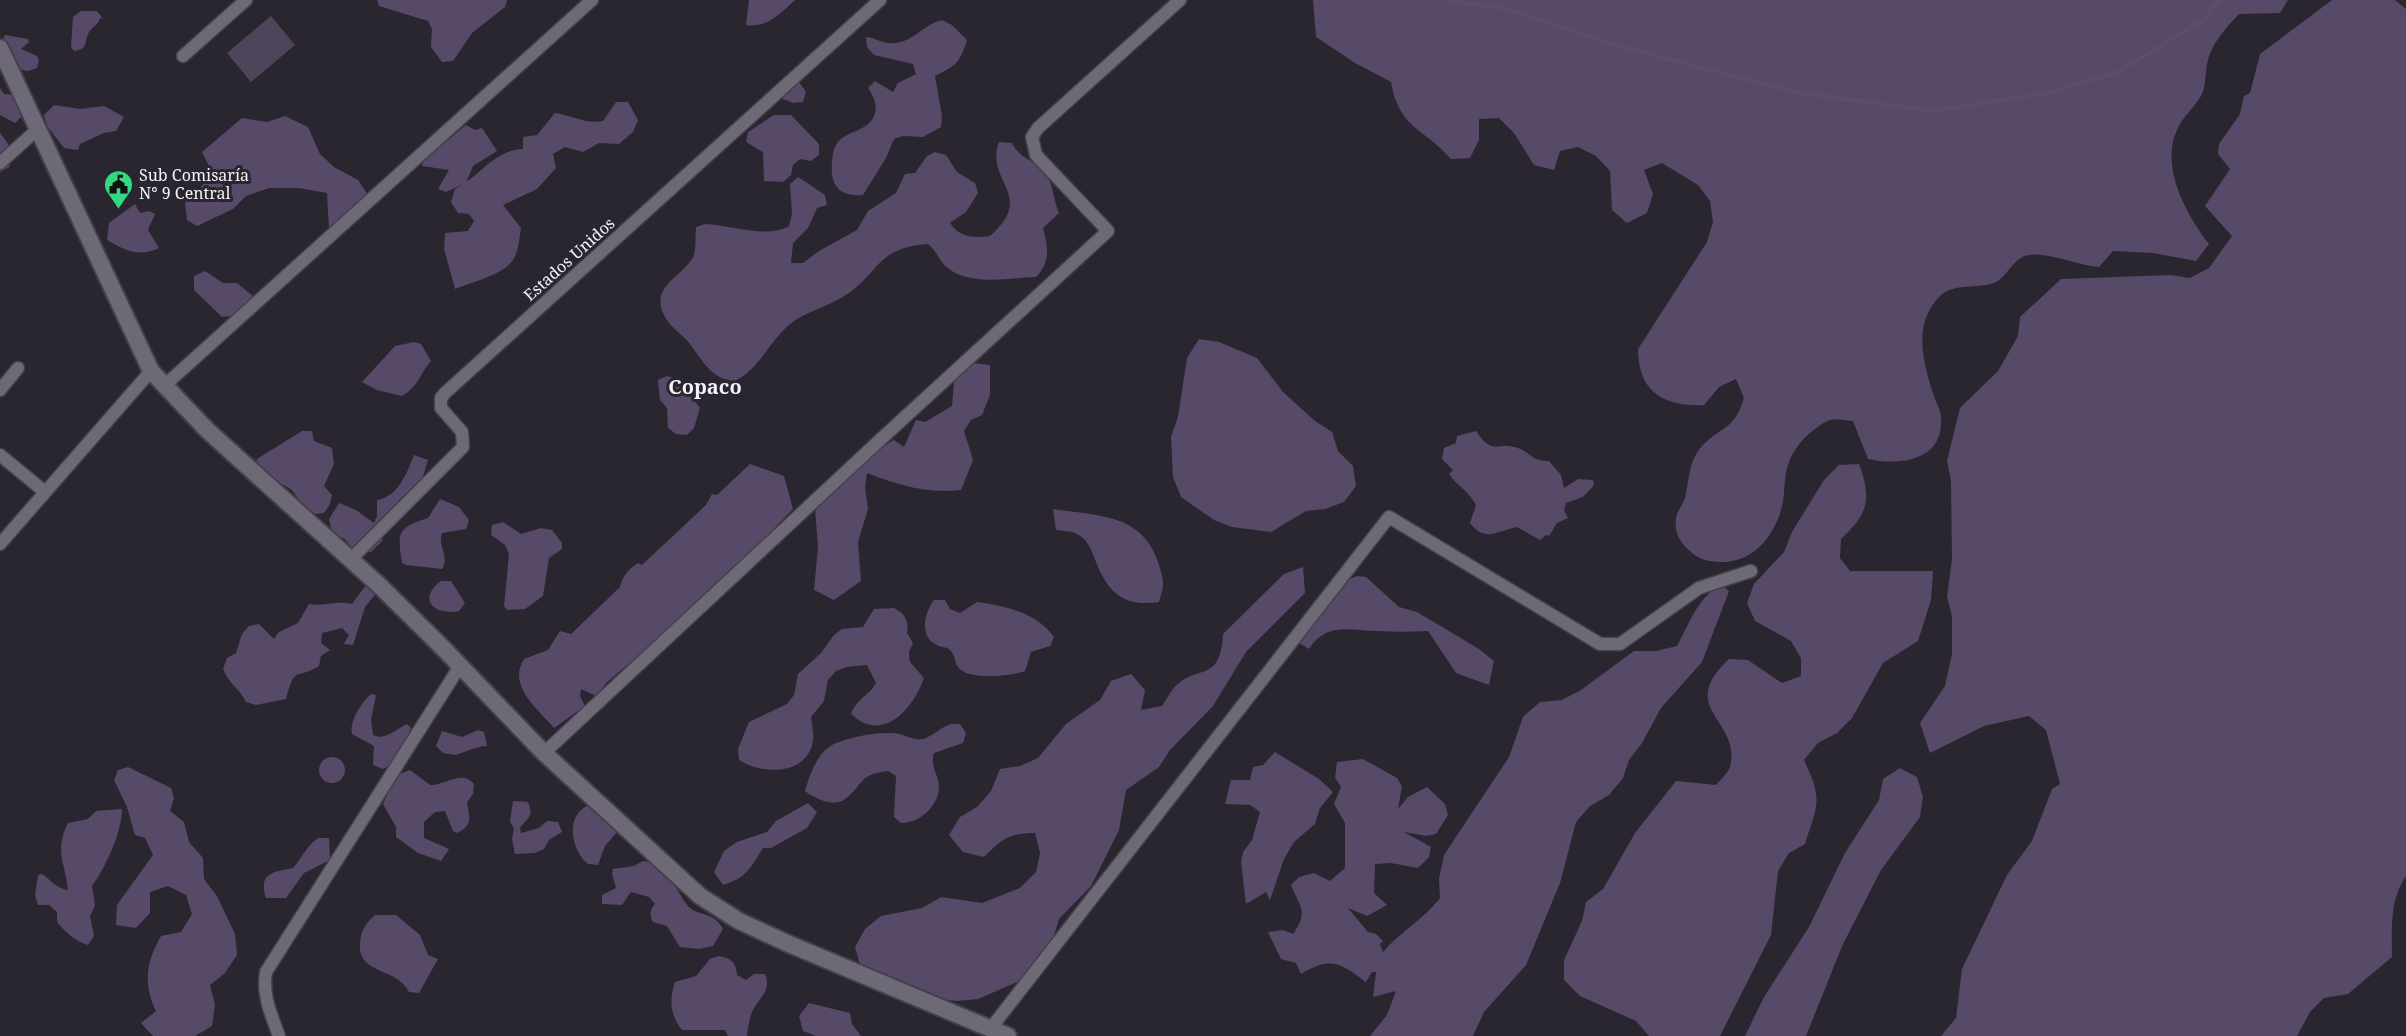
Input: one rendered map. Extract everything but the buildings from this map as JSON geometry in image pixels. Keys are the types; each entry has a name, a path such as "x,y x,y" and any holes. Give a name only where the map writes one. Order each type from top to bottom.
{"street":[{"path":"183,56 246,0"},
{"path":"164,386 592,0"},
{"name":"Estados Unidos","path":"351,559 463,447 462,432 441,408 441,398 445,393 880,0"},
{"path":"544,753 1108,231 1036,155 1032,137 1038,128 1180,0"},
{"path":"0,48 151,371 207,430 351,559 460,666 544,753 700,896 739,921 1008,1036"},
{"path":"0,162 39,128"},
{"path":"0,390 18,368"},
{"path":"0,544 151,371"},
{"path":"0,455 45,492"},
{"path":"991,1028 1389,517 1600,644 1620,644 1699,588 1751,571"},
{"path":"279,1036 266,1001 264,985 266,972 460,666"}],"shaded area":[{"path":"377,0 507,0 505,7 472,33 453,61 442,62 431,47 432,29 428,21 379,6"},
{"path":"749,0 795,0 773,19 760,24 746,25"},
{"path":"1313,0 2288,0 2280,13 2239,14 2229,25 2215,43 2209,57 2201,96 2177,130 2172,159 2178,190 2192,219 2209,244 2196,261 2153,253 2113,251 2099,267 2045,255 2029,255 2014,263 2003,277 1994,283 1957,288 1944,293 1930,309 1925,320 1922,344 1926,369 1941,415 1940,432 1935,444 1928,452 1906,460 1893,462 1868,459 1853,421 1832,419 1824,423 1805,437 1789,462 1783,502 1770,534 1755,551 1745,557 1723,562 1701,558 1686,548 1677,533 1676,516 1685,498 1695,456 1704,444 1728,426 1736,416 1744,398 1736,379 1719,387 1704,405 1677,403 1666,399 1656,394 1648,386 1639,364 1638,349 1707,242 1713,222 1710,201 1698,185 1662,163 1644,170 1653,194 1647,213 1627,223 1612,210 1610,171 1596,156 1578,147 1560,151 1554,170 1534,165 1514,133 1499,118 1479,119 1479,140 1470,158 1451,159 1406,119 1395,97 1391,82 1355,63 1316,37"},
{"path":"2332,0 2395,0 2406,9 2406,876 2394,905 2392,957 2348,994 2324,998 2310,1012 2297,1036 1941,1036 1956,1018 1962,969 2007,875 2032,841 2052,789 2060,784 2046,730 2029,716 1984,726 1930,753 1920,723 1945,686 1952,654 1952,616 1947,597 1952,559 1951,481 1947,461 1960,408 1998,371 2018,336 2020,317 2061,279 2171,275 2190,278 2209,268 2232,236 2205,206 2230,169 2218,154 2219,144 2240,114 2244,96 2250,93 2260,54"},
{"path":"81,11 97,11 103,19 100,18 89,32 85,46 74,51 71,47 73,17"},
{"path":"271,16 295,45 251,82 227,53"},
{"path":"942,20 952,25 967,40 956,63 935,76 942,116 941,127 923,137 903,136 894,139 886,158 863,195 842,192 833,177 834,151 837,143 866,126 873,118 876,110 875,103 868,88 875,81 893,92 898,83 916,74 913,64 874,55 867,47 866,37 887,43 902,42"},
{"path":"5,35 28,39 29,42 21,49 37,56 39,60 37,68 28,71 18,69 13,54 1,44"},
{"path":"799,82 806,92 803,102 793,103 783,99 780,89 788,83"},
{"path":"0,88 4,94 25,96 23,115 15,123 0,115"},
{"path":"616,102 628,102 638,120 633,132 619,144 599,143 583,152 565,147 553,154 556,168 537,189 503,205 521,228 518,249 513,260 494,274 455,289 444,249 445,233 468,231 474,221 469,214 458,213 451,202 455,189 503,154 523,149 523,137 537,135 555,113 584,121 603,121"},
{"path":"54,105 80,109 104,106 124,117 116,131 104,133 80,144 78,150 64,148 47,126 44,115"},
{"path":"774,115 791,115 819,144 819,155 811,161 800,159 793,165 791,175 783,182 764,181 763,152 746,142 748,132"},
{"path":"285,116 308,127 320,154 334,167 358,180 368,195 329,229 327,193 299,188 269,188 246,196 233,209 197,226 187,220 185,203 213,174 202,152 242,118 267,122"},
{"path":"466,125 475,130 482,128 497,151 473,166 466,183 446,192 438,189 449,170 422,166 426,153 444,143"},
{"path":"0,133 8,145 11,157 9,167 0,172"},
{"path":"999,142 1012,143 1023,156 1045,172 1059,213 1043,228 1047,254 1044,266 1036,277 991,280 969,278 949,269 928,244 897,251 887,257 854,289 841,298 789,325 751,370 735,381 727,380 710,370 663,313 661,296 664,289 694,256 696,227 705,224 770,231 789,226 792,214 790,184 798,177 825,195 827,205 817,208 808,228 793,243 791,263 803,263 819,251 857,230 868,211 896,193 905,174 915,173 927,156 935,152 946,155 957,172 975,183 978,193 966,212 950,223 958,232 967,236 990,236 1003,222 1009,210 1010,199 996,156"},
{"path":"135,204 140,213 149,211 155,214 148,230 159,248 145,252 132,252 107,240 109,223"},
{"path":"205,271 223,283 237,283 254,297 239,315 222,317 194,290 194,276"},
{"path":"1199,339 1219,342 1257,358 1283,392 1315,421 1332,432 1338,451 1353,466 1356,486 1344,502 1325,509 1306,511 1271,532 1232,527 1214,520 1181,497 1173,477 1171,437 1178,417 1187,358"},
{"path":"414,342 421,344 431,361 408,392 402,396 377,390 362,382 395,346"},
{"path":"973,363 990,365 990,395 982,415 971,420 964,431 973,460 961,490 936,491 913,488 867,473 865,487 868,509 858,542 861,581 834,600 814,590 818,547 815,508 859,460 894,440 904,447 916,420 925,422 952,406 955,371"},
{"path":"667,376 678,379 700,408 694,428 687,435 676,434 668,428 667,408 660,400 658,380"},
{"path":"302,431 312,431 314,441 332,448 334,464 324,486 332,495 330,504 324,513 316,514 306,510 292,490 254,468 257,459"},
{"path":"1476,431 1491,446 1511,446 1535,458 1549,461 1561,475 1564,488 1578,479 1593,480 1594,485 1583,497 1566,503 1564,510 1568,518 1557,523 1549,536 1546,535 1540,540 1517,527 1491,534 1481,532 1470,523 1476,505 1449,474 1453,470 1442,459 1444,448 1456,443 1457,436"},
{"path":"414,455 428,460 422,480 399,500 389,518 378,529 383,540 371,552 357,554 345,539 332,533 329,519 339,503 356,510 374,523 377,516 377,500 391,494 401,483"},
{"path":"750,464 784,476 793,509 706,599 607,682 596,696 581,689 580,696 585,706 554,728 533,705 522,688 519,678 524,659 548,650 560,631 571,634 620,587 629,571 638,563 642,565 706,505 712,494 717,495"},
{"path":"1859,464 1865,487 1865,505 1857,522 1841,539 1840,558 1850,571 1933,571 1931,600 1918,641 1883,663 1852,718 1837,733 1818,743 1804,760 1816,794 1817,802 1813,819 1805,844 1789,853 1778,871 1771,935 1720,1036 1649,1036 1636,1021 1580,996 1564,980 1564,960 1582,921 1586,902 1603,889 1635,833 1676,781 1716,785 1729,769 1731,751 1727,737 1709,703 1708,690 1714,676 1729,659 1748,660 1782,683 1801,676 1801,658 1791,641 1755,621 1747,603 1754,584 1784,552 1792,532 1824,480 1839,465"},
{"path":"440,499 459,507 469,520 466,529 442,533 441,542 445,560 442,569 402,563 400,537 402,532 405,528 428,518"},
{"path":"1053,509 1116,520 1141,534 1151,546 1162,574 1163,586 1159,602 1127,600 1112,590 1086,541 1073,532 1056,530"},
{"path":"503,522 521,534 541,528 552,530 562,543 562,549 549,558 543,596 525,609 507,610 504,606 509,554 505,545 491,535 492,525"},
{"path":"1303,567 1305,593 1246,652 1213,706 1170,750 1159,767 1126,790 1119,830 1091,886 1059,919 1047,958 1017,982 978,999 957,1001 938,999 861,968 855,947 865,929 881,916 922,908 941,897 982,903 1020,888 1036,872 1040,853 1035,833 1006,838 984,857 963,852 949,835 960,817 977,807 991,791 1000,769 1020,766 1038,758 1066,724 1100,700 1111,681 1131,674 1145,690 1141,710 1162,706 1173,689 1182,681 1212,667 1221,650 1223,634 1284,574"},
{"path":"1357,576 1366,577 1399,607 1417,612 1479,649 1494,661 1489,685 1456,673 1428,631 1347,629 1331,631 1316,640 1309,649 1296,641 1333,586"},
{"path":"441,581 451,581 465,603 459,611 436,609 429,600 430,594"},
{"path":"366,585 377,592 365,607 353,645 344,644 349,635 342,628 322,633 321,643 330,650 321,656 319,666 294,677 286,699 256,705 246,702 223,669 227,658 236,653 242,634 249,626 259,624 274,639 279,632 298,623 309,604 352,604"},
{"path":"1722,585 1729,591 1702,662 1661,708 1642,743 1629,760 1623,778 1609,795 1590,806 1576,822 1560,883 1526,965 1484,1012 1473,1036 1370,1036 1387,1015 1396,991 1373,997 1376,972 1372,972 1366,982 1349,970 1335,964 1320,965 1301,974 1296,963 1281,959 1268,932 1283,930 1293,934 1301,920 1300,904 1291,885 1299,877 1314,873 1330,881 1345,868 1345,823 1334,804 1341,787 1335,778 1337,762 1363,759 1397,778 1402,786 1398,809 1408,797 1427,787 1445,804 1448,815 1436,834 1426,836 1404,832 1431,847 1429,857 1418,868 1391,863 1375,864 1374,893 1387,905 1367,916 1348,908 1368,932 1376,934 1383,941 1380,944 1383,952 1440,898 1439,879 1444,855 1509,757 1523,717 1540,702 1562,700 1581,690 1634,651 1656,651 1677,646 1700,604 1706,596"},
{"path":"934,600 945,600 950,609 960,613 977,602 1020,612 1039,622 1054,637 1050,646 1031,652 1025,671 1000,676 970,674 958,667 950,650 937,645 927,636 926,617"},
{"path":"894,608 905,618 907,633 913,643 909,652 910,662 924,678 905,711 885,724 874,725 863,722 851,714 876,683 867,665 847,667 836,671 828,680 824,701 811,717 813,741 802,761 793,766 771,770 739,760 738,749 749,722 787,704 794,695 798,674 821,653 834,635 842,629 863,627 874,609"},
{"path":"371,694 376,695 371,720 373,735 382,737 407,724 411,728 396,762 383,769 373,765 374,746 352,734 354,718"},
{"path":"951,724 960,724 966,733 963,743 934,753 933,762 939,786 938,793 927,812 915,820 901,823 894,817 896,776 888,771 866,777 851,794 840,802 824,801 805,791 817,761 824,751 834,744 859,736 885,733 923,739"},
{"path":"478,730 484,732 487,746 455,755 443,753 436,746 442,731 462,737"},
{"path":"1275,752 1319,779 1333,792 1320,808 1315,824 1294,842 1284,859 1270,900 1266,892 1246,904 1241,862 1243,852 1252,840 1260,812 1250,805 1225,804 1231,780 1250,780 1253,767 1263,765"},
{"path":"332,757 341,761 345,770 341,779 332,783 323,779 319,770 323,761"},
{"path":"128,767 171,788 174,798 170,811 184,822 189,842 203,858 204,879 217,896 235,934 237,955 225,973 210,985 215,1005 212,1026 195,1036 153,1036 141,1023 156,1011 148,982 152,955 161,936 181,932 192,914 186,895 168,886 150,892 150,913 136,928 116,925 117,905 153,855 145,838 135,835 127,807 114,780 118,770"},
{"path":"1900,768 1917,777 1923,797 1920,817 1881,870 1843,944 1806,1036 1745,1036 1764,997 1809,927 1845,853 1879,800 1883,779"},
{"path":"410,770 430,785 458,778 464,778 474,784 473,794 467,802 469,820 466,827 457,833 453,831 445,811 435,812 424,822 424,838 449,849 441,861 418,853 396,837 396,827 383,804 395,776"},
{"path":"513,801 528,802 530,807 528,819 520,828 521,833 539,828 547,821 558,822 562,832 549,840 544,849 535,853 515,854 512,839 514,829 510,821"},
{"path":"808,803 817,812 807,828 771,848 763,848 743,875 723,885 714,872 724,851 737,842 767,832 776,821"},
{"path":"587,806 604,813 618,831 605,846 598,865 588,864 582,858 574,842 575,818"},
{"path":"122,809 112,849 92,886 95,906 90,916 94,936 88,945 75,939 63,929 57,922 57,912 49,905 38,905 35,895 38,875 42,874 57,886 68,890 61,849 68,823 88,819 96,811"},
{"path":"318,838 329,838 330,860 304,873 286,898 266,898 264,883 269,875 293,868"},
{"path":"643,861 660,866 666,871 688,906 719,923 723,929 713,946 699,949 680,947 667,926 653,922 651,913 655,904 649,897 631,892 622,905 602,904 602,895 616,888 613,869 634,866"},
{"path":"375,915 396,915 420,935 428,955 438,959 419,993 409,992 396,978 365,961 361,953 361,938 364,927"},
{"path":"719,956 732,962 736,967 737,975 746,980 754,974 765,974 766,990 752,1012 747,1036 728,1036 725,1030 682,1030 673,1013 671,1001 675,982 696,976 710,959"},
{"path":"809,1003 850,1013 852,1024 861,1036 816,1036 803,1031 799,1016"}],"waterway":[{"path":"1449,1 1502,8 1633,50 1801,93 1934,111 2047,93 2118,72 2203,20 2220,0"}],"place":[{"name":"Sub Comisaría N° 9 Central","path":"118,210"}],"district":[{"name":"Copaco","path":"705,387"}]}
